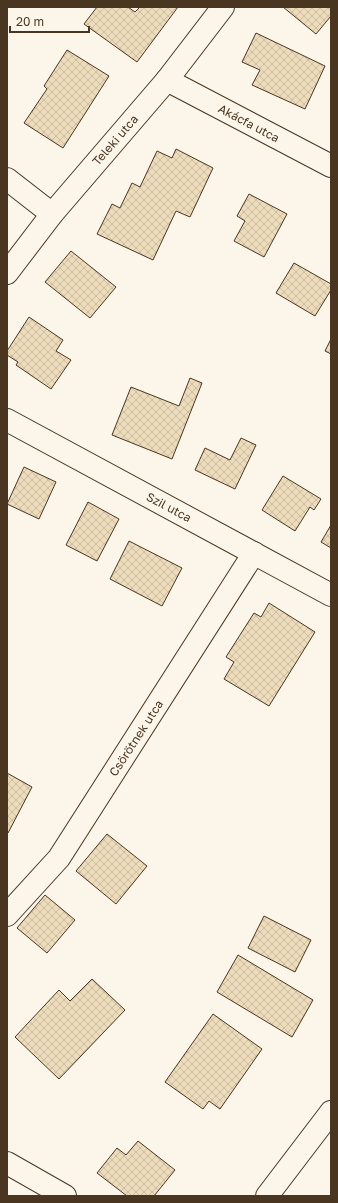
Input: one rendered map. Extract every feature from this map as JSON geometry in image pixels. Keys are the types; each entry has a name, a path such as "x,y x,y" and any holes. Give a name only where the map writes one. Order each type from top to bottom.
{"street":[{"name":"Teleki utca","path":"7,273 52,214 167,80 223,7"},
{"name":"Akácfa utca","path":"167,80 331,166"},
{"path":"7,179 52,214"},
{"name":"Szil utca","path":"7,420 331,595"},
{"name":"Csörötnek utca","path":"7,915 59,858 254,553"},
{"path":"267,1196 331,1112"},
{"path":"7,1163 65,1196"}],"building":[{"path":"97,7 128,7 135,12 140,7 178,7 137,62 84,24"},
{"path":"283,7 331,7 331,16 316,34"},
{"path":"256,33 325,66 305,109 252,85 260,70 242,62"},
{"path":"67,50 109,76 63,148 24,123 47,89 44,86"},
{"path":"176,149 213,168 190,217 176,211 153,260 97,234 112,204 120,208 132,183 140,187 157,151 172,158"},
{"path":"249,194 287,214 264,257 234,241 245,221 237,216"},
{"path":"71,251 116,287 90,318 45,282"},
{"path":"294,263 331,284 331,290 315,316 276,293"},
{"path":"29,317 63,340 56,351 71,360 51,389 16,365 18,362 7,355 7,351"},
{"path":"331,339 331,354 325,351"},
{"path":"190,378 202,383 172,459 112,435 131,387 179,406"},
{"path":"241,438 256,445 235,489 195,470 205,448 230,460"},
{"path":"24,467 56,482 39,519 7,504"},
{"path":"283,476 321,499 314,510 310,507 295,531 262,510"},
{"path":"88,502 119,519 97,561 66,545"},
{"path":"331,525 331,548 321,542"},
{"path":"129,541 182,568 162,606 110,579"},
{"path":"269,603 315,632 269,706 224,679 234,662 226,657 254,613 261,617"},
{"path":"7,773 32,787 8,833 7,833"},
{"path":"107,834 147,866 116,904 76,871"},
{"path":"45,895 75,920 47,953 17,928"},
{"path":"264,916 311,940 295,972 248,948"},
{"path":"238,955 313,1000 292,1037 217,992"},
{"path":"92,979 125,1010 59,1079 15,1037 59,990 70,1001"},
{"path":"213,1014 262,1049 220,1109 209,1101 203,1109 165,1082"},
{"path":"138,1141 175,1170 154,1196 127,1196 97,1173 117,1148 126,1155"}]}
